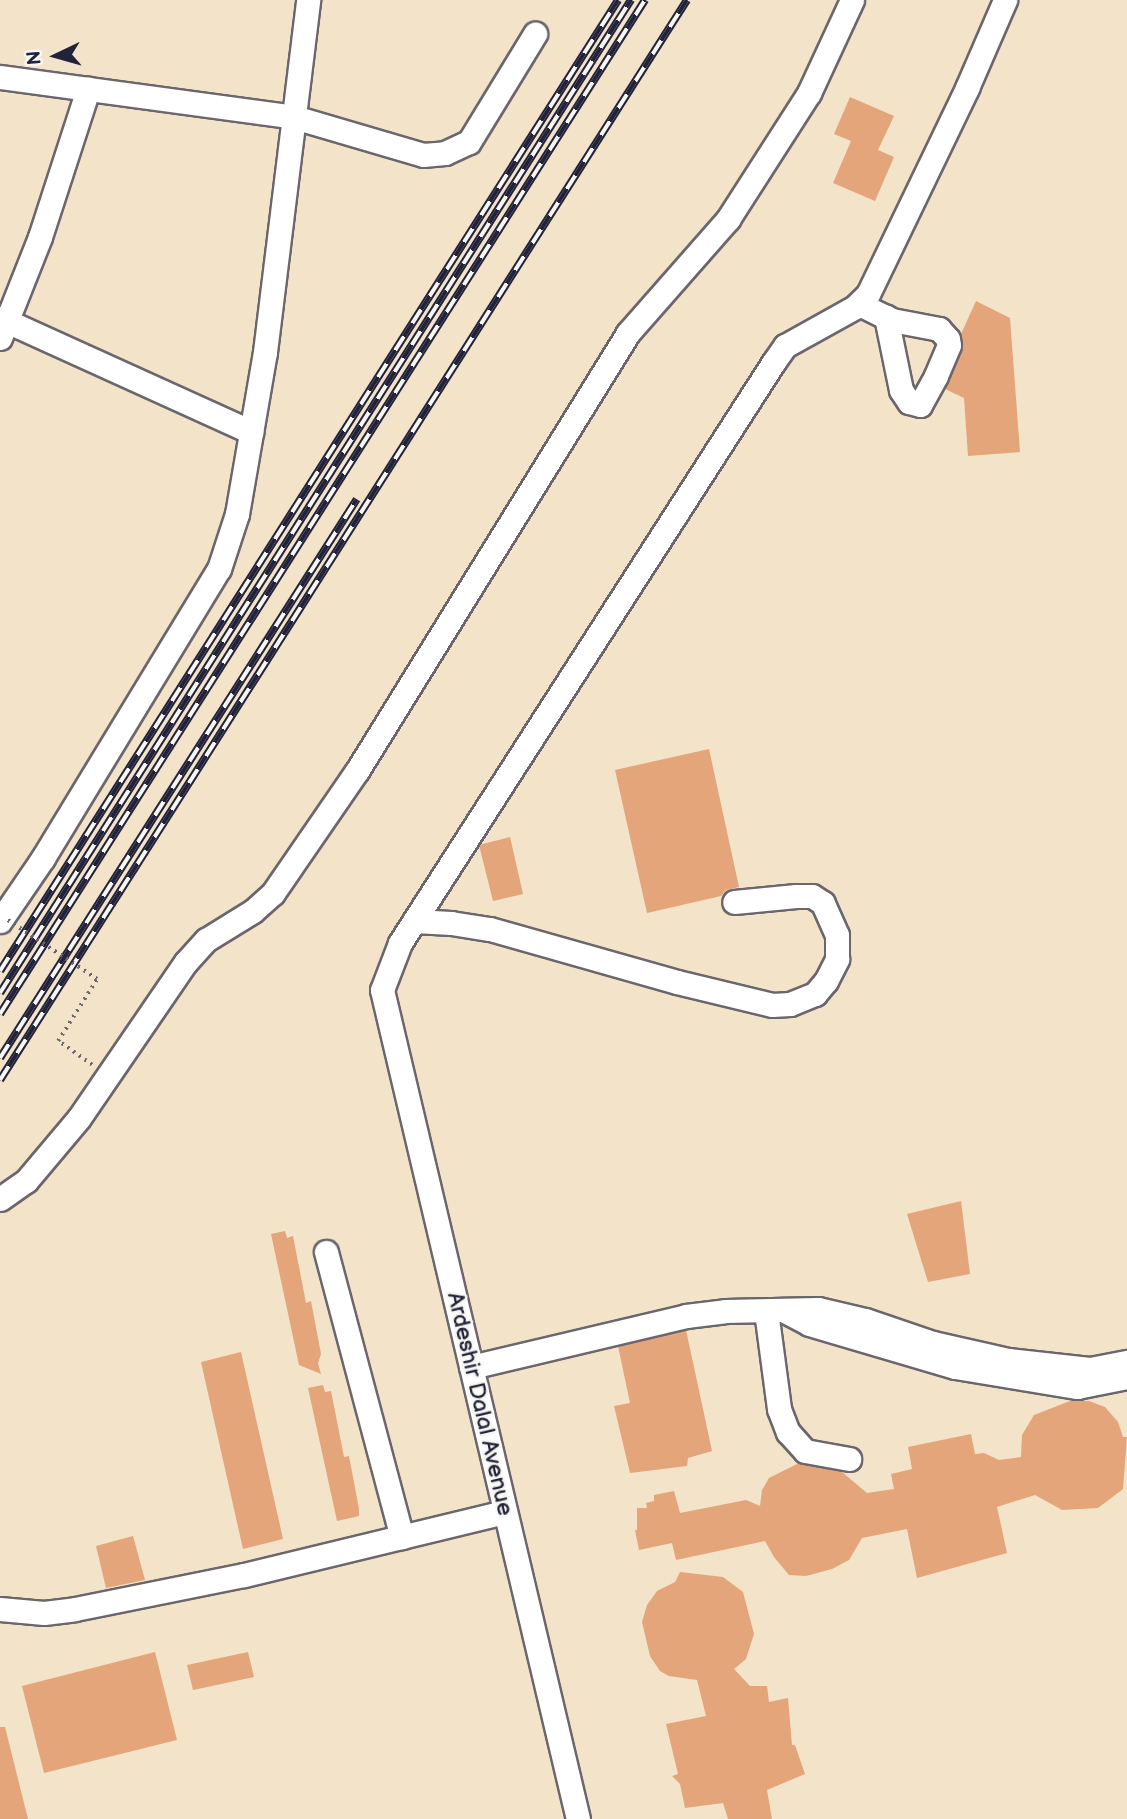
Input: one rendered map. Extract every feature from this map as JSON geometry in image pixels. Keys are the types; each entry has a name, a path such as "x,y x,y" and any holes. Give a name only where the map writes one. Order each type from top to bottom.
{"street":[{"path":"4,920 219,569 237,514 265,352 308,0"},
{"path":"0,1199 26,1181 53,1152 186,962 206,940 253,911 273,893 334,804 628,333 719,231 736,207 809,93 852,0"},
{"path":"734,902 796,895 812,896 823,903 837,935 837,959 816,994 790,1004 762,1004 491,929 414,921 773,362 785,346 859,304 868,294 1004,0"},
{"path":"0,77 294,117 423,155 458,149 476,132 536,34"},
{"path":"88,89 40,237 3,326 251,432"},
{"path":"859,304 886,317"},
{"name":"Ardeshir Dalal Avenue","path":"414,921 400,943 382,990 578,1819"},
{"path":"326,1252 402,1537"},
{"path":"471,1367 686,1316 818,1309 864,1320 933,1343 1007,1360 1090,1369 1127,1362"},
{"path":"776,1311 809,1324 955,1367 1077,1387 1127,1377"},
{"path":"776,1311 779,1409 788,1432 806,1451 849,1459"},
{"path":"0,1609 44,1613 75,1609 244,1575 505,1512"}],"path":[{"path":"4,920 97,979 58,1041 108,1077"}],"building":[{"path":"850,97 894,116 878,150 894,157 875,201 833,183 851,141 834,134"},
{"path":"976,301 1010,318 1020,452 968,456 964,398 945,389 962,350 961,334"},
{"path":"709,749 739,887 726,890 721,896 647,913 615,770"},
{"path":"510,837 523,894 493,901 479,845"},
{"path":"961,1201 970,1274 928,1282 907,1214"},
{"path":"285,1231 287,1238 293,1236 306,1303 311,1301 321,1354 318,1363 321,1374 299,1365 271,1234"},
{"path":"686,1330 712,1451 688,1458 687,1466 630,1473 614,1406 630,1403 618,1346"},
{"path":"241,1352 283,1539 243,1549 201,1362"},
{"path":"323,1385 325,1392 331,1391 344,1457 349,1456 359,1509 359,1516 337,1521 308,1388"},
{"path":"1070,1401 1089,1401 1105,1407 1118,1422 1123,1437 1127,1437 1123,1489 1098,1508 1062,1510 1035,1495 997,1507 1007,1553 917,1578 907,1529 862,1538 849,1560 832,1569 806,1576 789,1575 765,1541 676,1560 672,1543 639,1550 635,1530 637,1508 647,1508 646,1503 654,1501 654,1495 674,1491 680,1513 746,1500 760,1506 762,1490 769,1478 799,1463 842,1472 867,1493 894,1489 891,1474 912,1469 908,1447 971,1434 975,1454 984,1453 999,1460 1021,1457 1022,1435 1034,1415"},
{"path":"133,1536 145,1580 106,1588 96,1546"},
{"path":"680,1572 723,1577 743,1592 754,1634 746,1659 734,1669 750,1686 767,1686 769,1702 788,1698 792,1745 795,1745 805,1774 767,1790 772,1819 728,1819 723,1803 685,1808 680,1784 672,1776 678,1774 666,1724 706,1716 697,1680 669,1676 660,1671 650,1656 642,1622 647,1605 657,1591 675,1582"},
{"path":"155,1652 177,1740 44,1773 22,1686"},
{"path":"248,1652 254,1677 193,1690 187,1665"},
{"path":"0,1727 5,1727 28,1819 0,1819"}],"railway":[{"path":"0,971 618,0"},
{"path":"0,993 631,0"},
{"path":"0,1014 645,0"},
{"path":"0,1080 687,0"},
{"path":"0,1058 357,499"}]}
